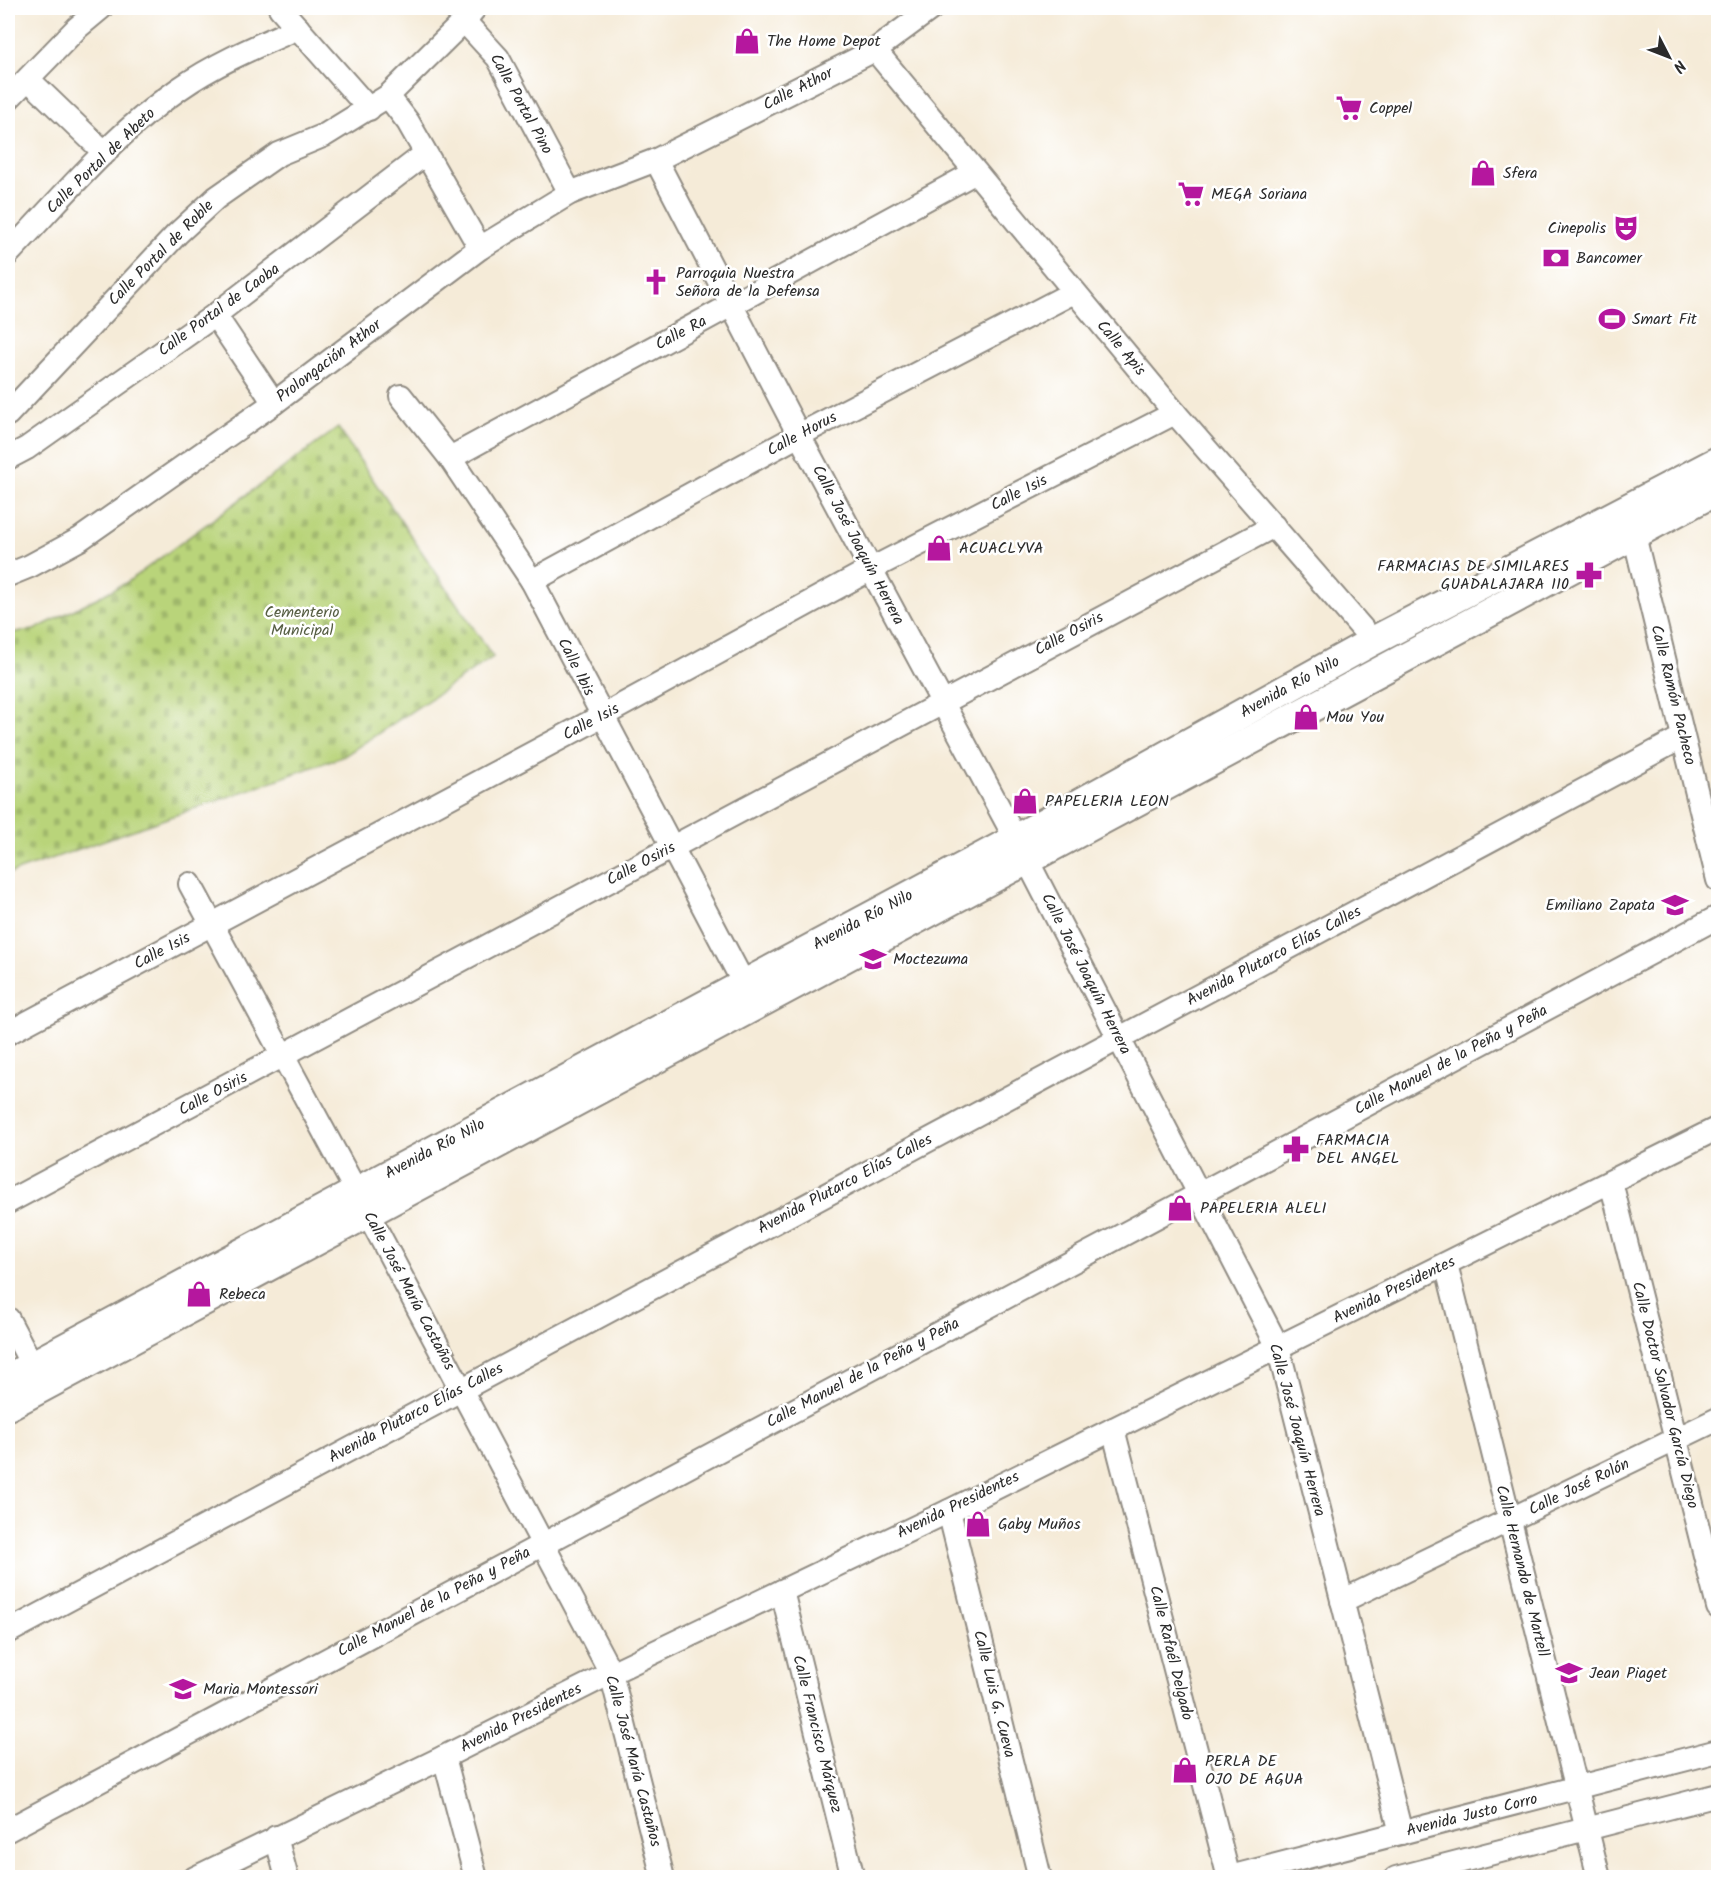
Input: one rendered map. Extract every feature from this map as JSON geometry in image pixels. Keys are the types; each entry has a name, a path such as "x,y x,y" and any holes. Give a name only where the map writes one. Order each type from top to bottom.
{"main road":[{"name":"Avenida Río Nilo","path":"8,1378 362,1202 1021,849 1628,523 1719,461"},
{"name":"Avenida Río Nilo","path":"8,1406 744,984 1021,849 1373,641 1628,523 1719,490"}],"street":[{"path":"8,99 77,28 101,8"},
{"path":"280,8 369,109"},
{"name":"Calle Athor","path":"656,160 875,50 932,8"},
{"name":"Calle Portal de Roble","path":"8,414 177,234 216,198 279,154 325,135 388,96 469,14"},
{"name":"Calle Portal Pino","path":"469,14 498,58 570,193"},
{"name":"Calle Portal de Abeto","path":"8,255 127,131 180,88 211,68 298,28"},
{"name":"Calle Apis","path":"875,50 1175,413 1373,641"},
{"path":"28,79 105,153"},
{"path":"388,96 408,122 480,248"},
{"name":"Calle Portal de Caoba","path":"17,453 215,315 425,154"},
{"name":"Prolongación Athor","path":"8,575 80,539 274,403 480,248 570,193 656,160"},
{"name":"Calle José Joaquín Herrera","path":"656,160 799,435 1021,849 1278,1347 1401,1833"},
{"name":"Calle Ra","path":"450,458 974,172"},
{"name":"Calle Horus","path":"532,581 799,435 1074,292"},
{"path":"215,315 274,403"},
{"name":"Calle Ibis","path":"401,396 450,458 532,581 744,984"},
{"name":"Calle Isis","path":"8,1033 602,716 871,569 1175,413"},
{"path":"8,419 17,453"},
{"name":"Calle Ramón Pacheco","path":"1628,523 1719,880"},
{"name":"Calle Osiris","path":"8,1202 284,1057 942,701 1274,526"},
{"name":"Avenida Plutarco Elías Calles","path":"8,1632 1683,737"},
{"name":"Calle José María Castaños","path":"190,884 362,1202 611,1672 663,1878"},
{"name":"Calle Manuel de la Peña y Peña","path":"8,1830 1719,917"},
{"name":"Avenida Presidentes","path":"195,1878 444,1757 611,1672 948,1511 1719,1128"},
{"name":"Calle Doctor Salvador García Diego","path":"1611,1182 1719,1607"},
{"name":"Calle Hernando de Martell","path":"1446,1264 1599,1878"},
{"path":"8,1319 32,1365"},
{"name":"Calle José Rolón","path":"1342,1601 1719,1419"},
{"name":"Calle Rafaél Delgado","path":"1113,1429 1227,1877"},
{"name":"Calle Luis G. Cueva","path":"948,1511 1040,1878"},
{"name":"Calle Francisco Márquez","path":"782,1591 853,1878"},
{"name":"Avenida Justo Corro","path":"1227,1877 1719,1751"},
{"path":"444,1757 476,1878"},
{"path":"1407,1876 1719,1795"},
{"path":"276,1837 287,1878"}],"green space":[{"name":"Cementerio Municipal","path":"338,428 493,657 344,756 8,874 8,633 34,630 126,583"}],"place":[{"name":"The Home Depot","path":"747,41"},
{"name":"Coppel","path":"1349,108"},
{"name":"Sfera","path":"1483,173"},
{"name":"MEGA Soriana","path":"1191,194"},
{"name":"Cinepolis","path":"1626,228"},
{"name":"Bancomer","path":"1556,258"},
{"name":"Parroquia Nuestra Señora de la Defensa","path":"656,282"},
{"name":"Smart Fit","path":"1612,319"},
{"name":"ACUACLYVA","path":"939,548"},
{"name":"FARMACIAS DE SIMILARES GUADALAJARA 110","path":"1589,575"},
{"name":"Mou You","path":"1306,717"},
{"name":"PAPELERIA LEON","path":"1025,801"},
{"name":"Emiliano Zapata","path":"1675,905"},
{"name":"Moctezuma","path":"873,959"},
{"name":"FARMACIA DEL ANGEL","path":"1296,1149"},
{"name":"PAPELERIA ALELI","path":"1180,1208"},
{"name":"Rebeca","path":"199,1294"},
{"name":"Gaby Muños","path":"978,1524"},
{"name":"Jean Piaget","path":"1569,1673"},
{"name":"Maria Montessori","path":"183,1689"},
{"name":"PERLA DE OJO DE AGUA","path":"1185,1770"}]}
